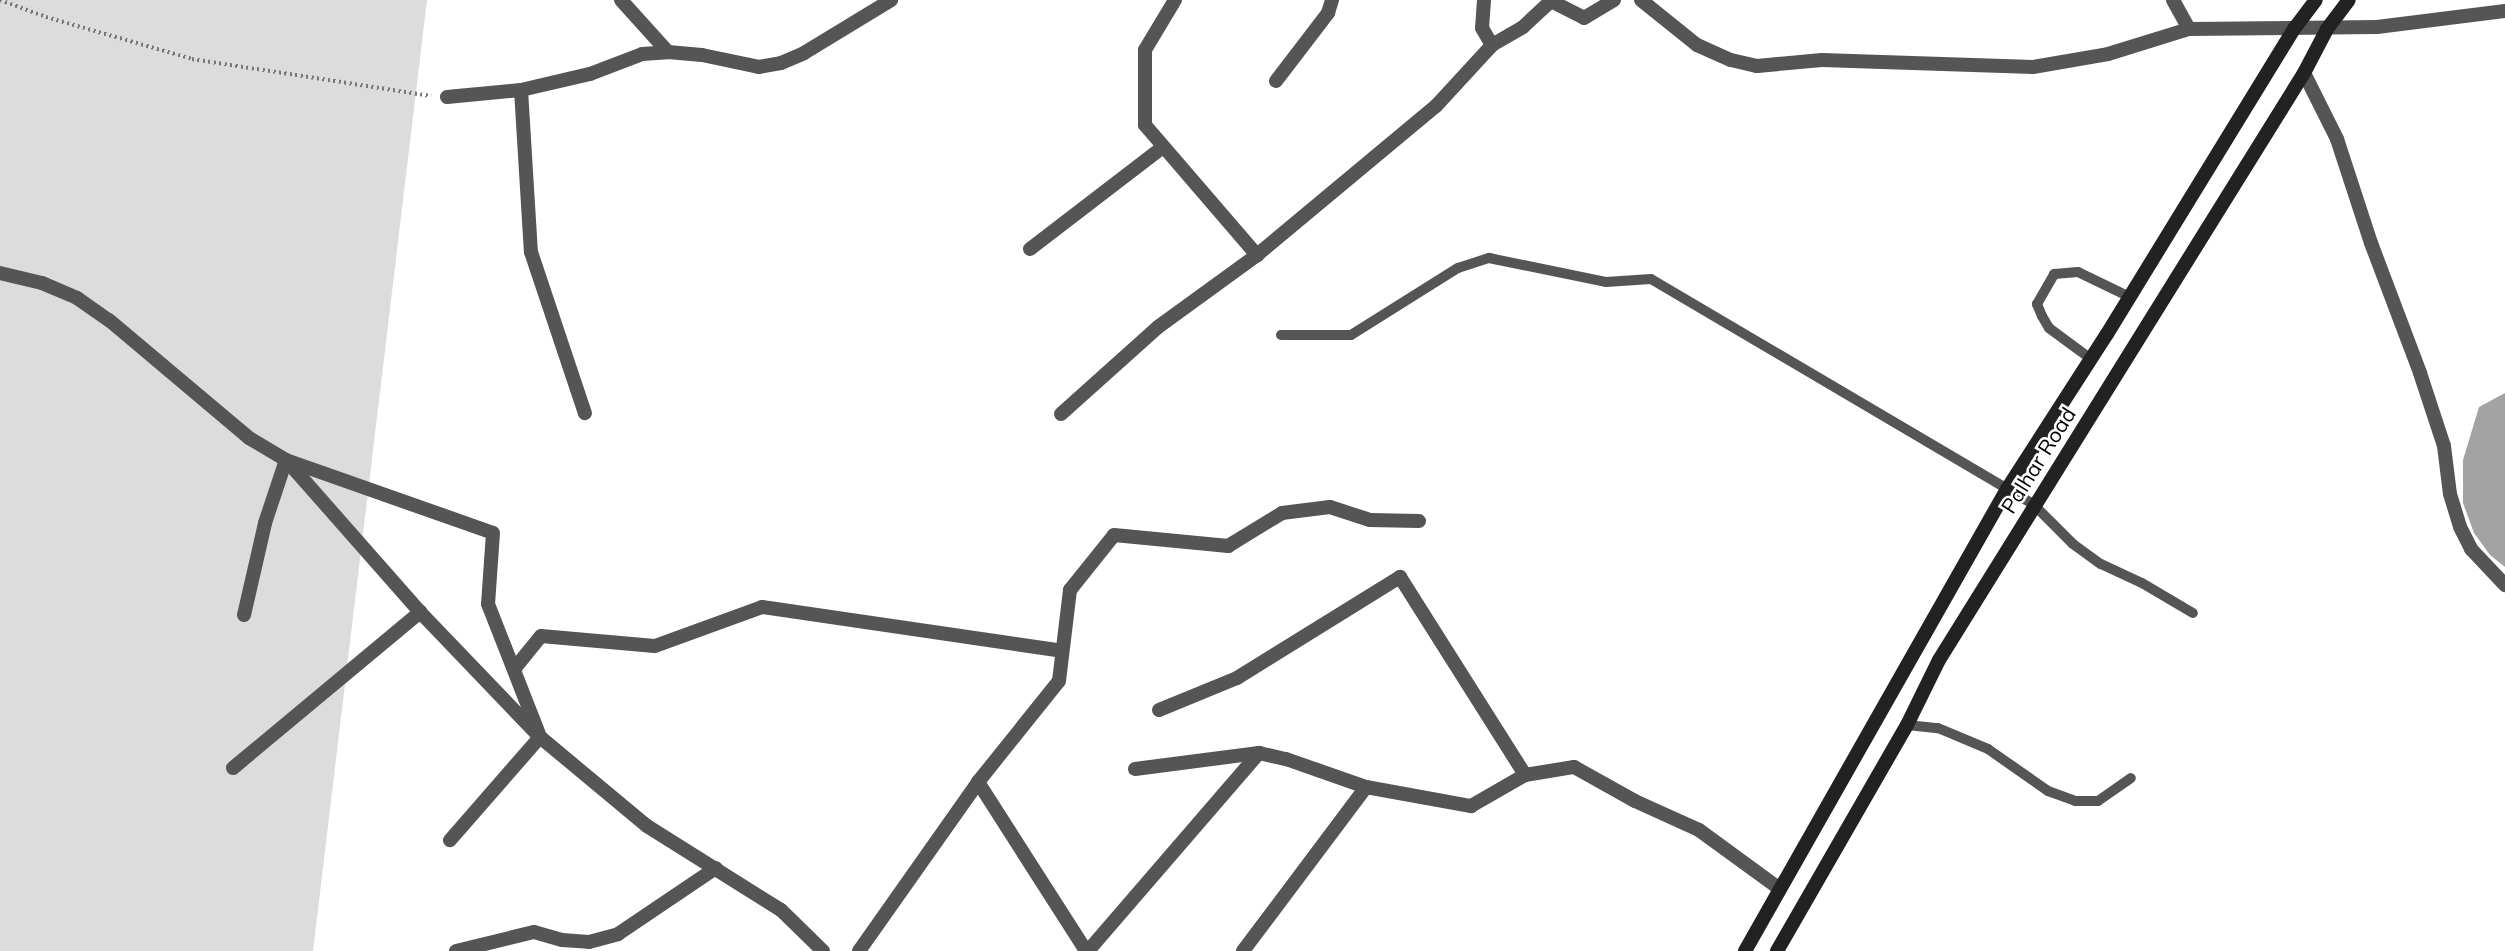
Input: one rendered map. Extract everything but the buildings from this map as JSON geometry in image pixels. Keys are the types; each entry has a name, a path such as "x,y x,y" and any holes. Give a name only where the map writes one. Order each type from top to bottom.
{"main road":[{"name":"Palhar Road","path":"1745,951 2007,489 2130,298 2294,29 2316,0"},
{"name":"Palhar Road","path":"1777,951 1907,725 1939,660 2304,72 2327,29 2349,0"}],"street":[{"path":"621,0 668,52"},
{"path":"447,97 520,90 590,74 642,54 668,52 759,67 781,63 804,53 891,0"},
{"path":"1175,0 1145,50 1145,125 1257,255"},
{"path":"1276,81 1328,13 1332,0"},
{"path":"1484,0 1482,28 1492,45"},
{"path":"1061,414 1158,327 1257,255 1436,106 1492,45 1523,27 1551,1 1584,18 1614,0"},
{"path":"1641,0 1697,45 1731,60 1757,66 1822,60 2033,67 2108,54 2189,29 2378,27 2505,11"},
{"path":"2173,0 2189,29"},
{"path":"2304,72 2337,139 2362,217 2420,373 2444,446 2450,494 2460,527 2471,549 2505,585"},
{"path":"520,90 531,251 585,413"},
{"path":"1030,249 1163,147"},
{"path":"0,273 42,283 77,298 110,320 249,438 286,460 493,533 488,604 540,737"},
{"path":"286,460 420,612 540,737 647,825 780,910 823,951"},
{"path":"244,615 265,523 286,460"},
{"path":"859,951 978,782 1059,681 1070,590 1114,535 1228,546 1282,513 1330,507 1370,520 1419,521"},
{"path":"1159,709 1237,678 1400,577 1525,775"},
{"path":"515,668 541,636 655,646 762,607 1062,651"},
{"path":"233,768 420,612"},
{"path":"450,840 540,737"},
{"path":"1135,769 1259,753 1286,759 1366,787 1471,806 1525,775 1574,767 1635,801 1699,830 1780,889"},
{"path":"978,782 1086,951 1259,753"},
{"path":"1243,951 1366,787"},
{"path":"456,951 534,933 562,940 589,942 618,934 716,868"}],"lane":[{"path":"1281,335 1351,335 1458,268 1489,258 1606,282 1651,278 2034,505 2073,544 2101,564 2142,583 2193,613"},
{"path":"2091,359 2049,328 2042,316 2037,304 2054,274 2078,272 2130,298"},
{"path":"1907,725 1938,728 1988,749 2048,791 2075,801 2098,801 2131,778"}],"path":[{"path":"0,0 46,18 192,59 401,93 447,97"}],"shaded area":[{"path":"0,0 427,0 313,951 0,951"},
{"path":"2505,393 2505,567 2490,555 2474,533 2463,503 2463,460 2479,407"}]}
